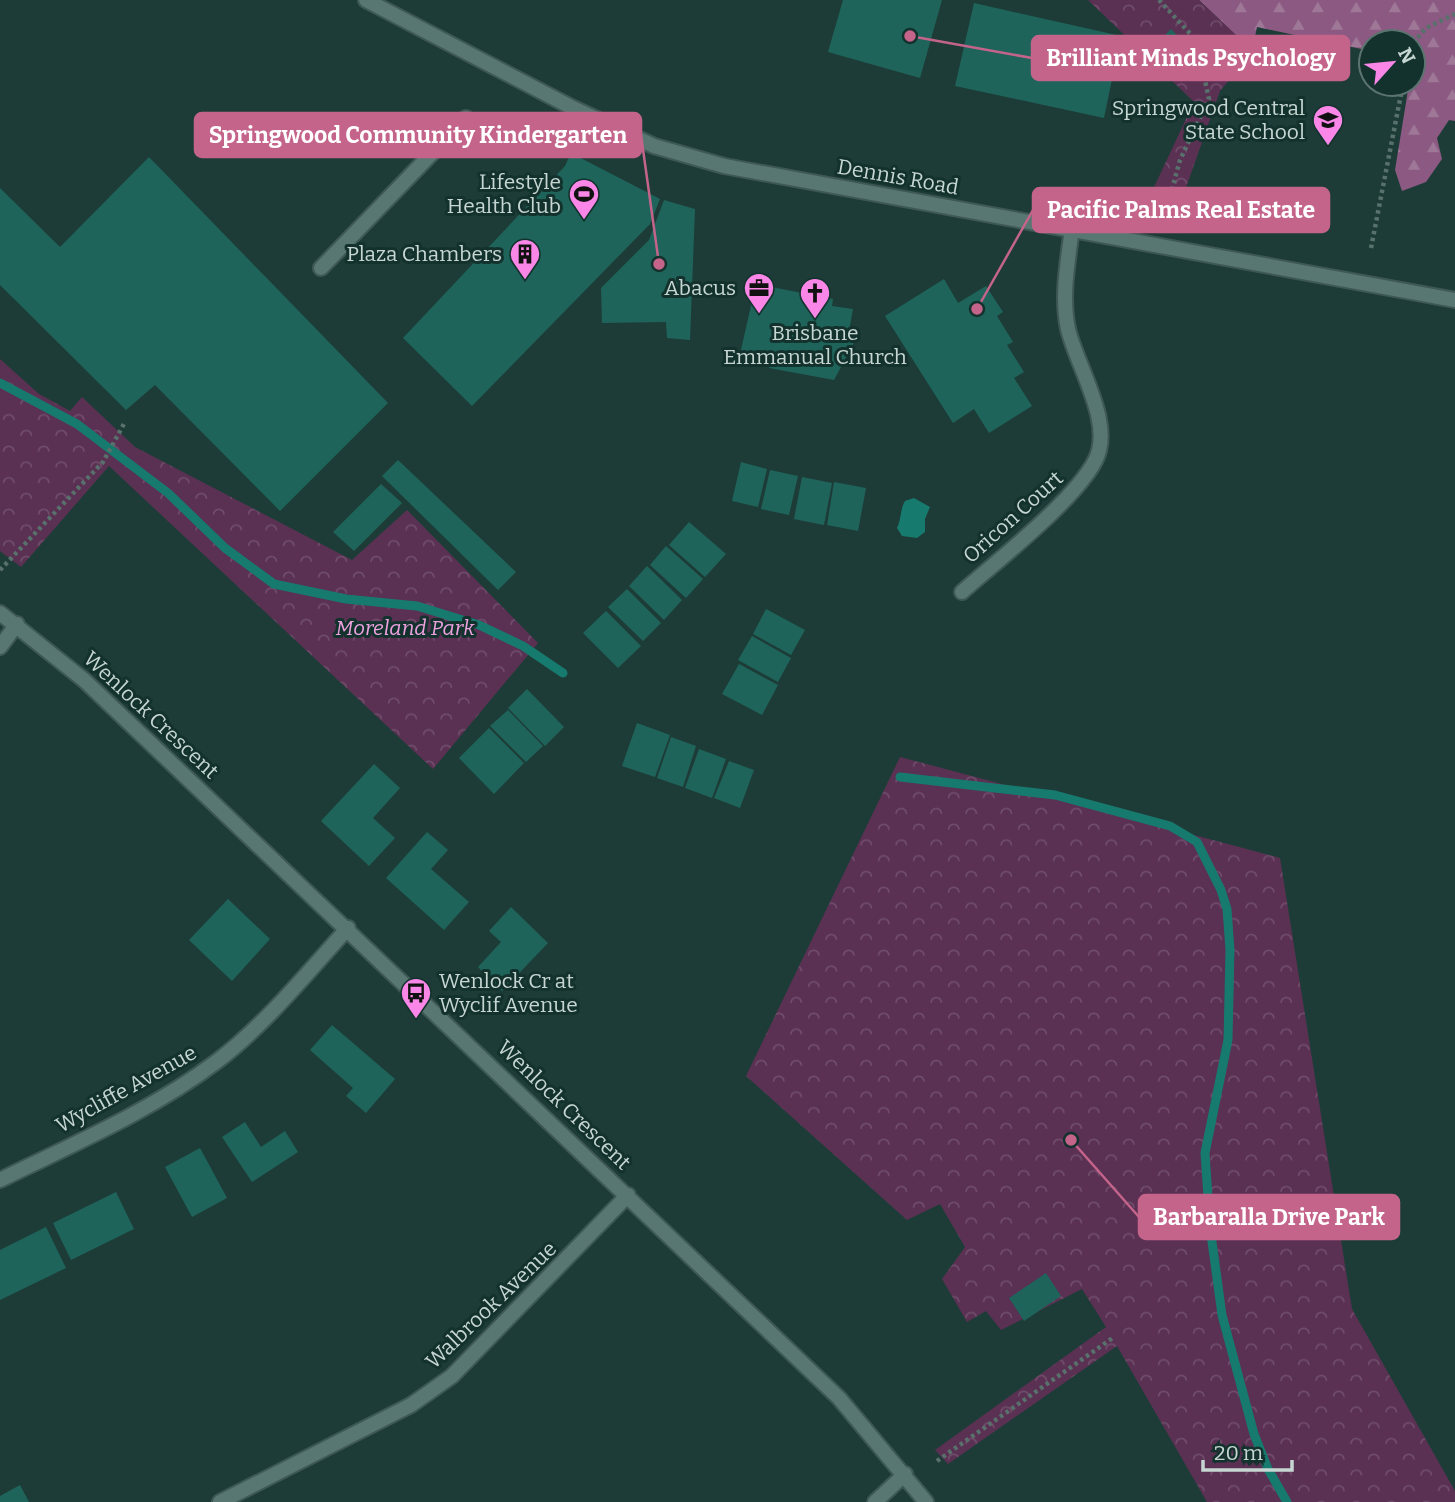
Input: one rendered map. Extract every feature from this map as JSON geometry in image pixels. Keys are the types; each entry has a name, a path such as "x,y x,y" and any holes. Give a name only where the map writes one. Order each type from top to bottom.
{"street":[{"name":"Dennis Road","path":"366,0 571,107 654,146 738,168 1455,300"},
{"path":"321,268 466,118"},
{"name":"Oricon Court","path":"962,592 1080,484 1097,459 1101,427 1068,328 1065,287 1072,228"},
{"name":"Wenlock Crescent","path":"0,613 84,680 628,1195 839,1398 926,1502"},
{"path":"0,648 17,624"},
{"name":"Wycliffe Avenue","path":"0,1181 156,1101 218,1061 255,1028 348,928"},
{"name":"Walbrook Avenue","path":"219,1502 411,1405 452,1376 628,1195"},
{"path":"875,1502 905,1474"}],"path":[{"path":"1159,0 1196,40 1209,99 1180,160 1167,207"},
{"path":"1426,28 1455,14"},
{"path":"1371,248 1400,98"},
{"path":"0,570 103,462 125,422"},
{"path":"937,1461 1114,1337"}],"green space":[{"path":"1088,0 1199,0 1253,51 1220,91 1181,202 1148,200 1194,102"},
{"path":"1199,0 1455,0 1455,121 1449,120 1437,138 1442,159 1426,182 1402,191 1395,170 1407,98 1427,98 1427,28 1357,28 1357,48 1257,27 1253,46 1243,42"},
{"name":"Moreland Park","path":"0,359 39,394 70,411 82,397 135,447 352,560 407,510 538,643 433,769 109,466 21,567 0,551"},
{"path":"900,757 1280,858 1352,1309 1455,1491 1455,1502 1207,1502 1117,1346 948,1464 935,1450 1106,1327 1082,1289 1001,1330 986,1311 967,1322 942,1279 965,1247 940,1204 907,1220 746,1076"}],"shaded area":[{"path":"914,498 930,507 925,519 925,532 917,538 902,536 897,528 905,501"}],"building":[{"path":"843,0 942,0 920,78 828,52"},
{"path":"974,3 1121,36 1104,118 955,86"},
{"path":"1171,29 1183,41 1172,52 1160,40"},
{"name":"Plaza Chambers","path":"571,153 660,199 650,224 472,406 403,338 565,166"},
{"path":"149,157 388,403 280,511 155,385 126,410 0,285 0,188 60,247"},
{"path":"664,200 695,209 690,340 667,338 666,322 602,323 601,288 649,240"},
{"path":"944,279 958,303 986,286 1003,312 997,316 1013,342 1007,345 1024,372 1014,378 1032,406 989,433 974,409 953,423 885,316"},
{"path":"756,284 833,299 832,306 853,309 849,331 859,333 834,380 769,368 770,360 740,354"},
{"path":"398,460 516,572 498,590 382,476"},
{"path":"741,462 767,469 758,507 732,501"},
{"path":"770,470 798,476 789,515 761,509"},
{"path":"802,477 832,483 824,525 794,519"},
{"path":"834,482 866,488 858,531 827,525"},
{"path":"381,484 402,503 354,551 333,532"},
{"path":"689,522 726,554 705,577 669,545"},
{"path":"666,546 703,579 686,598 650,565"},
{"path":"647,566 682,600 664,620 629,586"},
{"path":"627,589 661,623 643,641 608,607"},
{"path":"766,609 805,630 791,655 753,634"},
{"path":"606,611 641,646 618,668 583,633"},
{"path":"752,636 791,658 778,682 738,660"},
{"path":"739,664 778,685 762,715 722,694"},
{"path":"527,689 564,727 545,746 508,708"},
{"path":"508,710 543,746 526,762 490,726"},
{"path":"637,723 670,735 655,777 622,766"},
{"path":"489,728 524,763 494,794 459,758"},
{"path":"671,737 696,746 683,787 657,778"},
{"path":"699,749 726,759 712,798 685,788"},
{"path":"729,761 754,770 740,808 714,798"},
{"path":"374,764 400,788 373,818 395,838 369,866 321,821"},
{"path":"427,832 448,850 431,869 469,902 444,930 386,878"},
{"path":"228,899 270,939 232,981 189,940"},
{"path":"511,907 548,943 502,991 478,967 501,942 489,931"},
{"path":"332,1025 395,1079 366,1113 346,1096 353,1088 310,1050"},
{"path":"245,1122 261,1147 285,1131 298,1152 252,1182 222,1137"},
{"path":"200,1148 227,1198 192,1217 165,1167"},
{"path":"116,1192 134,1229 71,1260 53,1223"},
{"path":"46,1227 66,1268 0,1300 0,1250"},
{"path":"1046,1273 1061,1296 1024,1321 1009,1298"},
{"path":"20,1485 29,1502 0,1502 0,1496"}],"waterway":[{"path":"0,383 77,424 168,493 225,548 274,584 346,599 417,606 479,625 523,646 563,673"},
{"path":"900,777 1055,795 1170,826 1197,842 1221,890 1227,909 1230,950 1228,1040 1205,1153 1210,1227 1222,1315 1254,1434 1268,1469 1287,1502"}],"place":[{"name":"Brilliant Minds Psychology","path":"910,36"},
{"name":"Springwood Central State School","path":"1328,147"},
{"name":"Lifestyle Health Club","path":"584,221"},
{"name":"Springwood Community Kindergarten","path":"659,264"},
{"name":"Plaza Chambers","path":"525,281"},
{"name":"Pacific Palms Real Estate","path":"977,309"},
{"name":"Abacus","path":"759,315"},
{"name":"Brisbane Emmanual Church","path":"815,320"},
{"name":"Wenlock Cr at Wyclif Avenue","path":"416,1020"},
{"name":"Barbaralla Drive Park","path":"1071,1140"}]}
